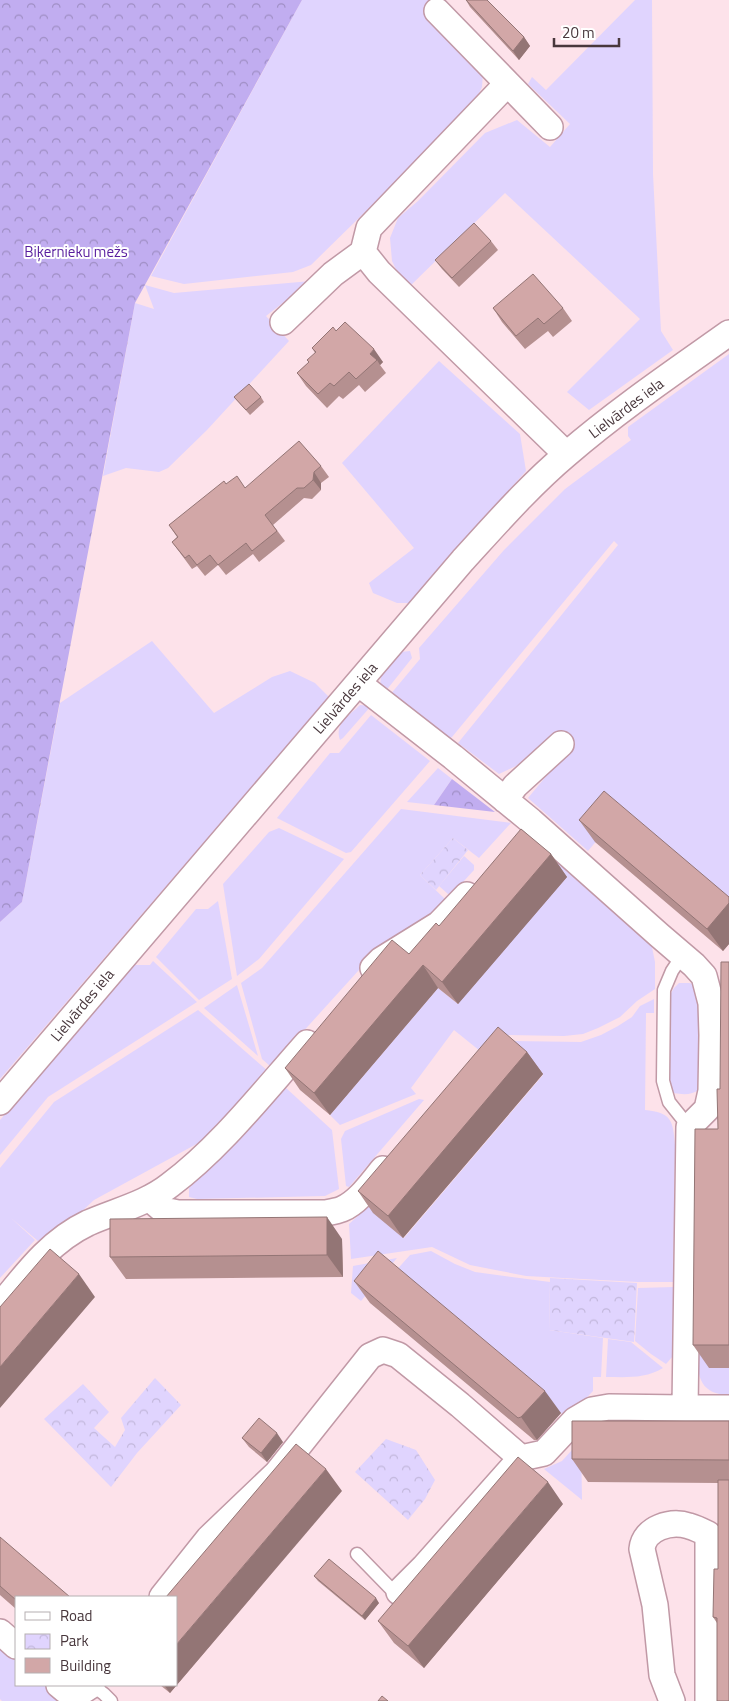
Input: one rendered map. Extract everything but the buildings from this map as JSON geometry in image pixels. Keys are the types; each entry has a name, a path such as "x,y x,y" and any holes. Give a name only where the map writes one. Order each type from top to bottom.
{"street":[{"path":"437,11 550,127"},
{"path":"283,322 333,274 363,252 369,228 507,84"},
{"path":"363,252 379,272 566,454"},
{"name":"Lielvārdes iela","path":"0,1102 462,560 527,490 566,454 610,418 729,332"},
{"path":"358,684 453,757 505,800 525,828 694,965 704,976 711,1003 711,1082 708,1109 689,1127 685,1408"},
{"path":"505,800 515,786 560,744"},
{"path":"361,982 381,960 439,924 483,877"},
{"path":"0,1306 46,1252 65,1236 87,1224 150,1199 171,1185 208,1152 246,1112 323,1025"},
{"path":"150,1199 163,1210 178,1213 326,1213 342,1209 362,1194 398,1151"},
{"path":"163,1596 209,1538 276,1473 370,1356 383,1350 398,1355 521,1458"},
{"path":"399,1592 424,1567 521,1458 544,1453 575,1420 592,1410 609,1408 729,1408"},
{"path":"672,1701 662,1675 656,1604 642,1549 644,1540 650,1533 660,1527 678,1524 690,1526 708,1534 708,1701"},
{"path":"0,1632 15,1645"},
{"path":"60,1686 65,1690 81,1692 90,1686"}],"lane":[{"path":"682,956 664,990 663,1081 669,1102 689,1127"},
{"path":"357,1554 393,1591 399,1592"},
{"path":"93,1686 111,1701"}],"green space":[{"name":"Biķernieku mežs","path":"0,0 302,0 135,303 22,902 0,922"},
{"path":"302,0 435,0 483,73 482,87 473,106 311,265 293,272 184,284 151,276"},
{"path":"635,0 652,0 653,174 661,331 673,350 589,410 567,392 640,319 505,193 406,290 392,261 390,238 398,218 418,201 485,133 517,120 550,147 570,124 528,84 532,77 546,90"},
{"path":"311,281 266,316 289,341 207,430 168,468 159,472 126,468 103,476 135,303 154,309 145,285 174,293"},
{"path":"729,354 729,906 620,813 588,851 528,798 567,751 550,736 516,766 499,774 458,743 618,545 614,541 452,737 446,741 389,696 420,659 419,648 504,550 565,489 631,440 628,436 628,427"},
{"path":"439,361 520,434 526,471 409,603 397,603 373,593 369,583 414,548 342,463"},
{"path":"152,641 214,713 272,677 290,671 315,683 329,697 0,1079 0,922 22,902 60,703"},
{"path":"410,651 412,658 385,692 380,686 381,676 401,652"},
{"path":"360,705 371,706 340,740 339,729 341,724"},
{"path":"371,715 430,761 351,852 346,853 277,818 330,753 339,753"},
{"path":"438,768 452,779 434,805 407,802"},
{"path":"452,779 495,812 434,805"},
{"path":"401,809 511,823 479,858 453,838 420,875 447,901 378,949 271,1067 262,1059 241,983 262,968"},
{"path":"279,828 344,859 259,959 237,976 223,884 269,832"},
{"path":"453,838 468,850 436,890 420,875"},
{"path":"547,853 642,936 652,947 655,962 655,989 637,1001 620,1017 583,1034 564,1036 509,1035 497,1042 485,1055 454,1030 411,1088 416,1094 340,1125 330,1115 438,988 458,1004"},
{"path":"464,856 474,865 474,870 453,893 448,894 439,886"},
{"path":"218,901 232,979 199,1000 156,957 196,909 208,909"},
{"path":"153,961 197,1002 48,1097 0,1155 0,1120 134,965 150,965"},
{"path":"679,983 698,985 703,997 700,1089 688,1094 674,1093 667,1080 670,995"},
{"path":"237,985 258,1056 204,1008"},
{"path":"654,999 654,1013 646,1013 645,1110 654,1111 665,1116 669,1119 673,1129 675,1145 673,1282 526,1276 470,1265 432,1247 351,1259 349,1224 385,1184 374,1213 404,1238 543,1075 514,1050 513,1041 581,1042 601,1035 618,1026 632,1017 640,1006"},
{"path":"198,1010 269,1072 202,1141 94,1200 64,1228 38,1241 11,1218 35,1240 0,1278 0,1168 54,1102"},
{"path":"286,1088 332,1130 339,1189 325,1196 197,1199 189,1197 189,1188 238,1141"},
{"path":"419,1099 424,1100 349,1187 346,1186 341,1139 345,1131"},
{"path":"431,1251 475,1272 550,1282 549,1330 603,1338 601,1377 593,1377 593,1391 567,1418 394,1273 410,1255"},
{"path":"397,1258 361,1301 351,1293 353,1266"},
{"path":"550,1278 637,1283 634,1342 549,1330"},
{"path":"674,1287 673,1356 666,1364 635,1341 638,1288"},
{"path":"709,1337 709,1367 729,1368 729,1395 717,1393 709,1389 703,1384 700,1376 698,1368 698,1338"},
{"path":"608,1339 631,1342 663,1368 642,1376 606,1377"},
{"path":"155,1378 181,1405 137,1453 111,1487 44,1419 83,1384 109,1412 94,1428 115,1447 125,1430 121,1418"},
{"path":"386,1439 416,1450 435,1480 425,1499 408,1520 355,1472"},
{"path":"581,1440 582,1500 544,1469 562,1461"},
{"path":"0,1644 15,1658 15,1686 46,1686 64,1701 2,1701 0,1699"}]}
